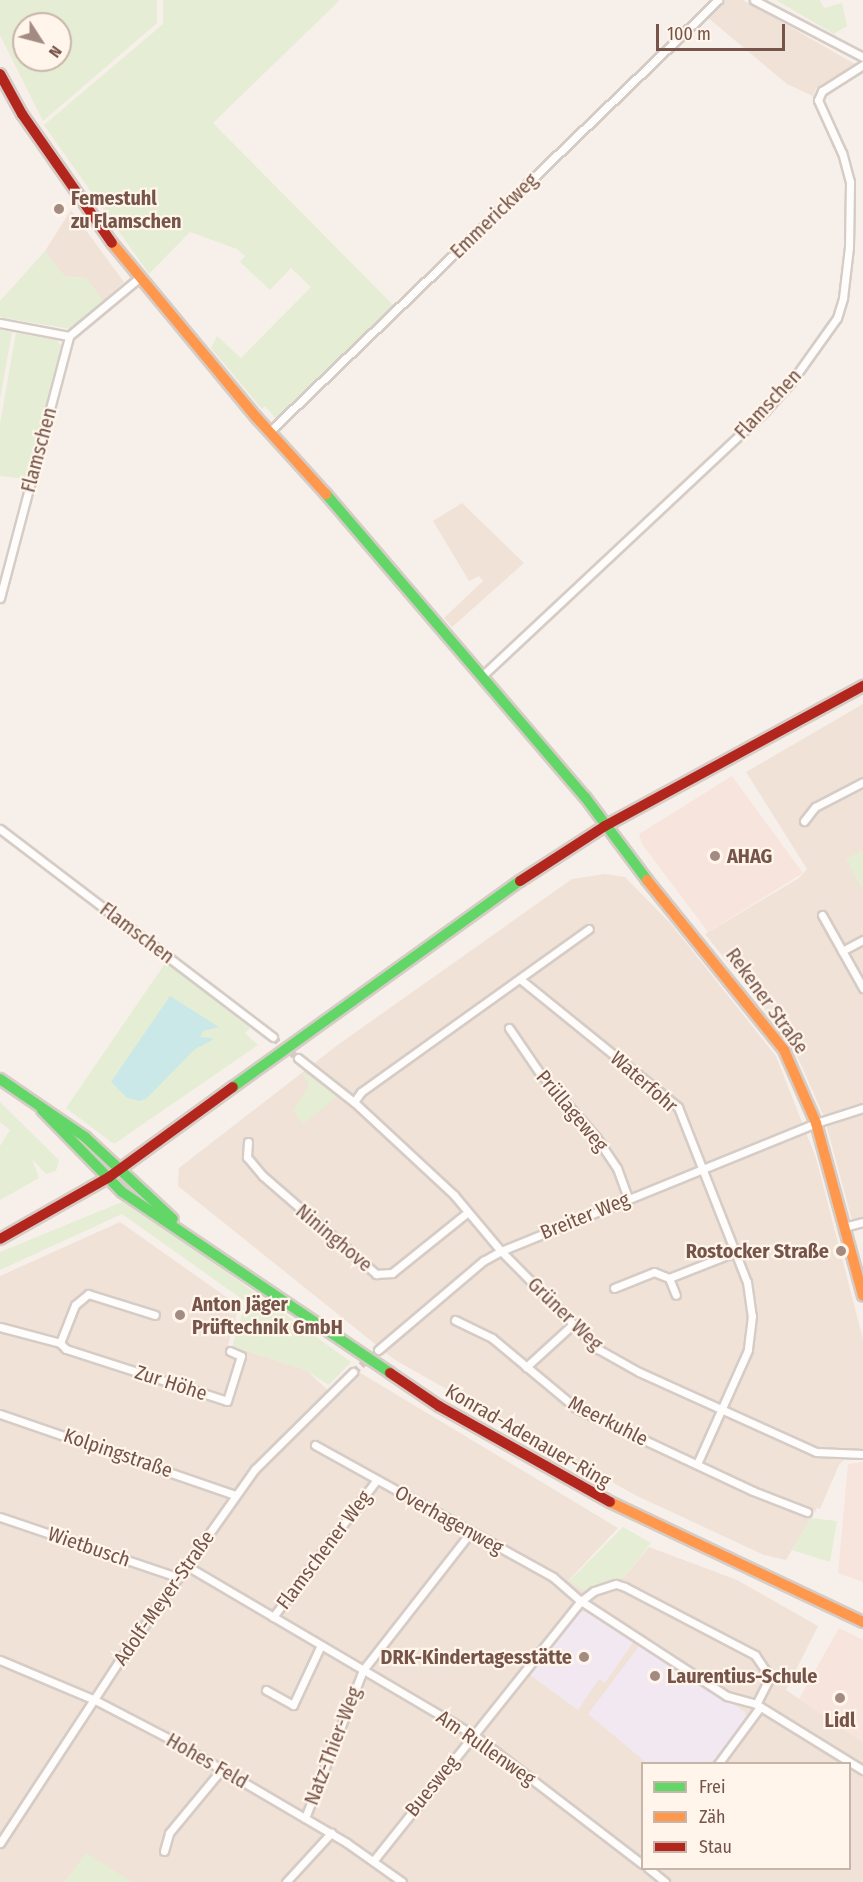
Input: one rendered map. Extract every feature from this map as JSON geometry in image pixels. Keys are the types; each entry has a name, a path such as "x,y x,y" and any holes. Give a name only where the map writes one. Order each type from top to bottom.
{"main road":[{"name":"Rekener Straße","path":"0,74 78,196 140,277 269,432 482,676 784,1050 816,1123 863,1296"},
{"path":"0,1239 109,1177 378,978 605,826 863,686"},
{"path":"0,1079 42,1110 85,1137 198,1241"},
{"path":"42,1110 122,1192 198,1241"},
{"name":"Konrad-Adenauer-Ring","path":"198,1241 357,1353 531,1461 658,1527 863,1622"}],"street":[{"name":"Emmerickweg","path":"269,432 718,0"},
{"path":"754,0 863,57"},
{"name":"Flamschen","path":"482,676 765,411 792,381 837,318 843,298 849,247 850,182 818,100 822,90 863,65"},
{"path":"0,323 69,336 140,277"},
{"name":"Flamschen","path":"0,598 69,336"},
{"path":"804,821 815,807 863,782"},
{"name":"Flamschen","path":"0,829 273,1037"},
{"path":"822,915 863,988"},
{"path":"354,1102 361,1092 449,1027 589,929"},
{"path":"842,951 863,940"},
{"name":"Waterfohr","path":"520,979 678,1107 750,1295 751,1338 723,1411"},
{"name":"Prüllageweg","path":"509,1028 539,1072 596,1137 617,1168 628,1198"},
{"name":"Grüner Weg","path":"298,1058 354,1102 468,1212 501,1251 572,1325 609,1355 723,1411 816,1452 863,1454"},
{"name":"Breiter Weg","path":"378,1350 483,1261 501,1251 628,1198 703,1171 816,1123 863,1108"},
{"name":"Nininghove","path":"248,1142 247,1157 263,1176 381,1275 392,1273 468,1212"},
{"path":"844,1227 863,1222"},
{"path":"614,1288 654,1272 669,1278 735,1252"},
{"path":"669,1278 676,1295"},
{"path":"60,1343 75,1305 88,1294 155,1315"},
{"name":"Meerkuhle","path":"456,1320 492,1338 576,1408 807,1512"},
{"path":"526,1367 572,1325"},
{"name":"Zur Höhe","path":"0,1327 60,1343 66,1349 227,1401 242,1356 230,1351"},
{"name":"Adolf-Meyer-Straße","path":"1,1840 177,1577 187,1566 235,1495 277,1443 353,1372"},
{"path":"698,1464 723,1411"},
{"name":"Kolpingstraße","path":"0,1414 235,1495"},
{"name":"Overhagenweg","path":"315,1445 368,1473 375,1482 553,1577 581,1601 727,1696 758,1706 850,1762"},
{"name":"Flamschener Weg","path":"273,1617 375,1482"},
{"name":"Wietbusch","path":"0,1517 177,1577"},
{"name":"Natz-Thier-Weg","path":"305,1818 363,1670 471,1532"},
{"name":"Am Rullenweg","path":"187,1566 474,1735 641,1862"},
{"path":"581,1601 605,1586 620,1585 755,1655 770,1677 758,1706 719,1762"},
{"name":"Buesweg","path":"374,1860 581,1601"},
{"path":"266,1690 293,1705 321,1645"},
{"name":"Hohes Feld","path":"0,1660 95,1700 222,1769 331,1833 374,1860 402,1882"},
{"path":"164,1851 169,1833 222,1769"},
{"path":"286,1882 331,1833"},
{"path":"649,1870 665,1882"}],"shaded area":[{"path":"725,0 743,0 855,64 816,88 813,96 787,84 706,16"},
{"path":"71,210 124,282 103,301 86,278 64,276 45,251"},
{"path":"462,503 524,563 452,627 444,618 483,581 479,576 469,581 433,521"},
{"path":"863,704 863,1217 852,1220 824,1117 791,1042 705,934 799,878 807,869 746,772"},
{"path":"732,776 803,873 708,932 642,844 639,834"},
{"path":"605,874 625,877 671,924 776,1056 816,1158 863,1339 863,1448 849,1454 839,1465 820,1509 817,1508 786,1560 764,1555 635,1495 395,1360 178,1186 179,1168 339,1044 572,879"},
{"path":"120,1222 239,1306 228,1345 306,1370 330,1392 354,1369 618,1528 569,1580 585,1591 624,1577 649,1547 737,1580 818,1626 786,1690 863,1742 863,1882 130,1882 86,1854 65,1882 0,1882 0,1276"},
{"path":"863,1462 863,1582 838,1573 848,1464"},
{"name":"DRK-Kindertagesstätte","path":"593,1610 636,1638 605,1683 599,1679 578,1710 530,1675 580,1612"},
{"path":"839,1628 863,1640 863,1742 799,1699"},
{"name":"Laurentius-Schule","path":"643,1641 745,1712 746,1717 719,1756 710,1762 646,1762 588,1714"}],"green space":[{"path":"0,0 157,0 157,23 43,121 18,72 72,72 72,12 12,12 12,59 0,35"},
{"path":"163,0 340,0 213,123 394,306 276,419 265,406 262,409 211,348 217,336 241,358 311,287 291,268 270,290 240,262 245,256 237,249 190,232 149,274 44,125 163,24"},
{"path":"776,0 820,0 824,8 842,3 847,26 834,34"},
{"path":"45,251 64,276 86,278 103,301 70,329 0,317 0,301"},
{"path":"0,330 12,332 0,399"},
{"path":"16,333 57,340 61,346 26,479 0,476 0,424"},
{"path":"863,850 863,886 861,887 846,859"},
{"path":"166,962 250,1028 245,1033 258,1045 114,1144 66,1108"},
{"path":"301,1071 338,1096 303,1124 293,1111 309,1085"},
{"path":"0,1102 59,1160 56,1171 46,1174 32,1159 39,1178 0,1200 0,1146 10,1130 0,1122"},
{"path":"122,1202 190,1246 351,1362 329,1385 305,1370 232,1346 246,1302 122,1214 0,1270 0,1252"},
{"path":"811,1518 837,1521 830,1562 792,1550"},
{"path":"623,1527 651,1543 624,1577 585,1591 569,1581"},
{"path":"86,1853 132,1882 65,1882"}],"water":[{"path":"170,996 219,1027 203,1031 200,1037 213,1038 211,1041 195,1049 147,1098 140,1101 127,1098 111,1082"}],"tunnel":[{"path":"273,1037 298,1058"},
{"path":"353,1372 378,1350"}],"traffic: fast":[{"path":"326,494 585,797 647,880"},
{"path":"233,1087 520,881"},
{"path":"0,1079 85,1137 173,1219"},
{"path":"42,1110 122,1192 390,1373"}],"traffic: slow":[{"path":"112,243 257,418 326,494"},
{"path":"647,880 784,1050 816,1123 863,1296"},
{"path":"610,1502 863,1622"}],"traffic: jam":[{"path":"0,74 22,114 112,243"},
{"path":"520,881 605,826 863,686"},
{"path":"0,1239 109,1177 233,1087"},
{"path":"390,1373 439,1406 610,1502"}],"place":[{"name":"Femestuhl zu Flamschen","path":"59,209"},
{"name":"AHAG","path":"715,856"},
{"name":"Rostocker Straße","path":"841,1251"},
{"name":"Anton Jäger Prüftechnik GmbH","path":"180,1315"},
{"name":"DRK-Kindertagesstätte","path":"584,1657"},
{"name":"Laurentius-Schule","path":"655,1676"},
{"name":"Lidl","path":"840,1698"}]}
